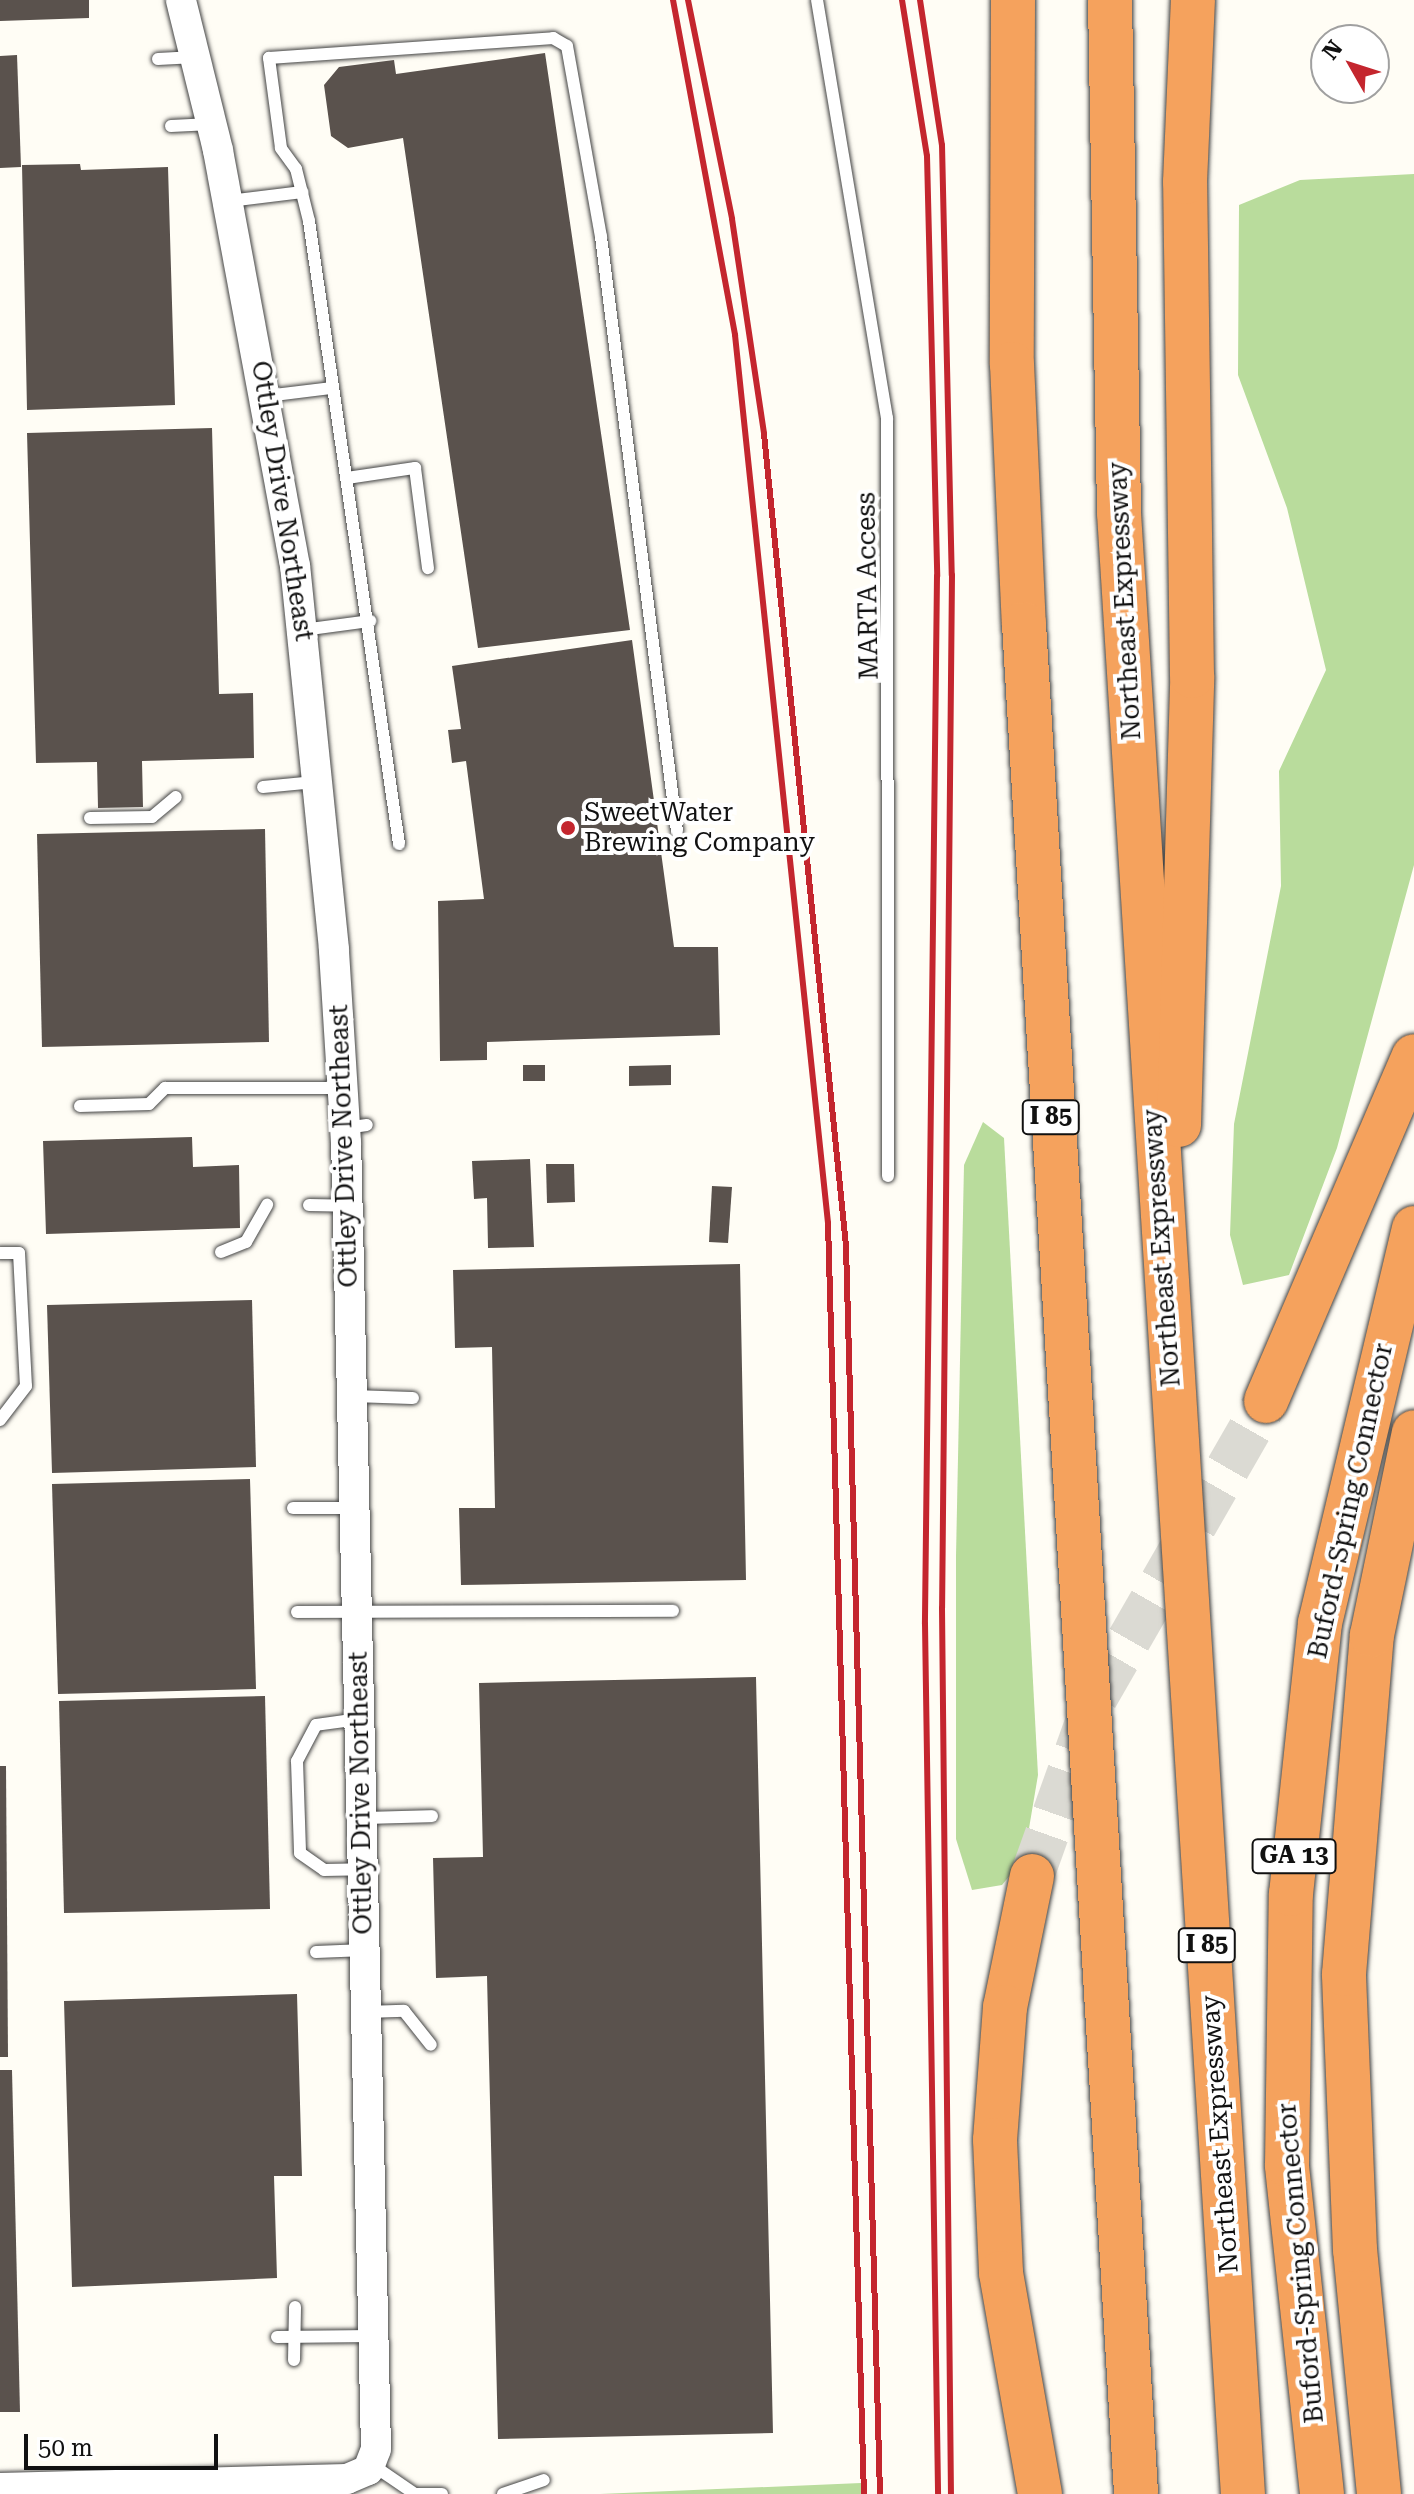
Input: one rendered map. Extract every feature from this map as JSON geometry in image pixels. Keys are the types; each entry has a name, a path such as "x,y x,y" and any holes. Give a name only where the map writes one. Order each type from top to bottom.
{"highway":[{"name":"I 85","path":"1013,0 1012,364 1024,624 1136,2494"},
{"name":"Northeast Expressway","path":"1110,0 1119,513 1171,1395 1243,2494"},
{"path":"1171,1395 1192,676 1185,182 1193,0"},
{"path":"1266,1401 1414,1056"},
{"name":"Buford-Spring Connector","path":"1322,2494 1287,2165 1291,1894 1320,1623 1414,1228"},
{"name":"Buford-Spring Connector","path":"1379,2494 1355,2250 1344,1974 1372,1635 1414,1432"},
{"path":"1032,1876 1005,2007 995,2140 1001,2273 1040,2494"}],"street":[{"name":"Ottley Drive Northeast","path":"181,0 212,124 266,396 303,630 343,1088 356,1127 348,1206 373,2336 371,2464"},
{"path":"0,2488 347,2479 371,2464"}],"lane":[{"name":"MARTA Access","path":"817,0 887,418 888,1176"},
{"path":"399,844 370,621 302,192 281,148 269,58 553,38 567,46 603,252 677,831"},
{"path":"158,59 195,57"},
{"path":"171,126 212,124"},
{"path":"228,201 302,192"},
{"path":"266,396 331,388"},
{"path":"347,478 415,468 428,568"},
{"path":"303,630 370,621"},
{"path":"263,787 318,782"},
{"path":"90,818 152,817 176,797"},
{"path":"80,1106 149,1104 165,1088 343,1088"},
{"path":"221,1252 246,1242 267,1205"},
{"path":"309,1205 348,1206"},
{"path":"0,1253 19,1253 26,1386 0,1420"},
{"path":"352,1396 413,1398"},
{"path":"293,1508 355,1508"},
{"path":"297,1612 357,1609 673,1611"},
{"path":"359,1719 316,1725 297,1761 300,1853 324,1870 363,1869"},
{"path":"362,1818 432,1816"},
{"path":"316,1952 365,1950"},
{"path":"366,2012 404,2011 431,2045"},
{"path":"294,2360 295,2307"},
{"path":"277,2337 373,2336"},
{"path":"371,2464 415,2494 442,2494"},
{"path":"503,2494 544,2480"}],"green space":[{"path":"1414,174 1414,865 1337,1148 1289,1275 1243,1285 1230,1235 1234,1124 1281,886 1279,771 1326,670 1287,508 1238,375 1239,205 1300,180"},
{"path":"983,1122 1004,1138 1038,1775 1024,1858 1002,1885 972,1890 956,1839 956,1556 964,1165"},
{"path":"861,2483 862,2494 600,2494"}],"building":[{"path":"0,0 89,0 89,18 0,21"},
{"path":"545,53 630,630 478,648 403,138 348,148 331,136 324,85 339,67 394,60 396,74"},
{"path":"17,55 21,167 0,168 0,56"},
{"path":"80,164 81,170 168,167 175,405 27,410 22,165"},
{"path":"212,428 219,694 253,693 254,758 142,761 143,807 98,808 97,762 36,763 27,433"},
{"path":"632,640 674,947 718,947 720,1035 487,1042 487,1060 440,1061 438,901 484,899 466,761 452,763 448,730 461,729 452,666"},
{"path":"265,829 269,1042 42,1047 37,834"},
{"path":"523,1065 545,1065 545,1081 523,1081"},
{"path":"671,1065 671,1085 629,1086 629,1066"},
{"path":"192,1137 193,1167 239,1165 240,1228 46,1234 43,1141"},
{"path":"530,1159 534,1247 488,1248 487,1198 474,1199 472,1161"},
{"path":"546,1164 574,1164 575,1202 547,1203"},
{"path":"712,1186 732,1187 728,1243 709,1242"},
{"path":"740,1264 746,1580 461,1585 459,1508 495,1508 492,1347 455,1348 453,1270"},
{"path":"252,1300 256,1467 52,1473 47,1305"},
{"path":"250,1479 256,1689 58,1694 52,1484"},
{"path":"756,1677 773,2433 498,2439 487,1976 436,1978 433,1858 483,1857 479,1683"},
{"path":"265,1696 270,1909 64,1913 59,1701"},
{"path":"0,1766 6,1766 8,2057 0,2057"},
{"path":"297,1994 302,2176 274,2176 277,2278 72,2287 64,2001"},
{"path":"0,2070 12,2070 20,2412 0,2412"}],"tunnel":[{"path":"1032,1876 1096,1697 1266,1401"}],"railway":[{"path":"673,0 735,335 828,1223 864,2494"},
{"path":"688,0 732,219 764,434 846,1246 880,2494"},
{"path":"902,0 927,156 937,576 925,1624 938,2494"},
{"path":"920,0 942,145 952,575 942,1608 951,2494"}],"place":[{"name":"SweetWater Brewing Company","path":"568,828"}]}
